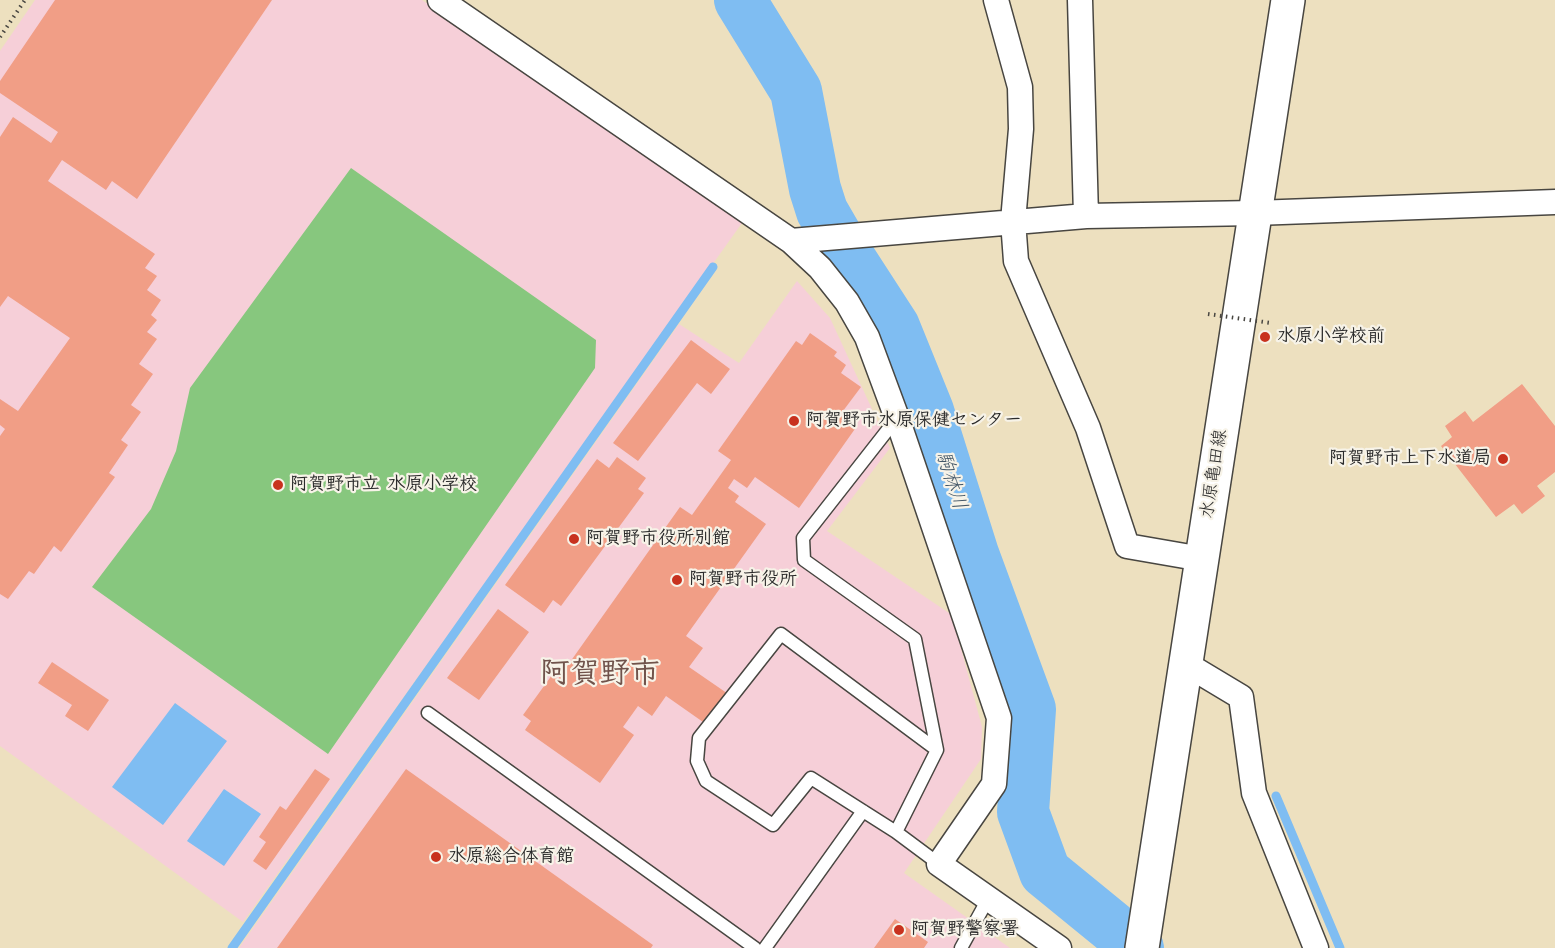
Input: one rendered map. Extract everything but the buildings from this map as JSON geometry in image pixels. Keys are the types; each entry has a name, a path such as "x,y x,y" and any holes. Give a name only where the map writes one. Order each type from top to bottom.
{"main road":[{"name":"水原亀田線","path":"1144,935 1288,0"}],"street":[{"path":"440,0 791,241 820,268 847,302 867,337 897,418 999,718 994,784 939,864 1059,948"},
{"path":"996,0 1020,87 1022,129 1013,220 1016,261 1088,428 1127,546 1202,559"},
{"path":"1080,0 1086,216"},
{"path":"791,241 1013,220 1086,216 1255,213 1555,202"},
{"path":"1186,664 1240,697 1254,793 1316,948"}],"lane":[{"path":"896,832 938,750 915,639 804,560 803,538 897,418"},
{"path":"938,750 781,634 699,738 697,761 706,781 773,825 811,778 896,832 939,864"},
{"path":"428,713 755,948"},
{"path":"765,948 863,811"},
{"path":"961,948 988,898"}],"path":[{"path":"0,37 25,0"},
{"path":"1208,314 1271,323"}],"shaded area":[{"name":"阿賀野市立 水原小学校","path":"35,0 422,0 742,223 243,922 0,746 0,51"},
{"path":"797,281 830,318 890,448 827,531 952,615 982,727 981,759 904,873 1010,948 239,948 679,324 739,363"}],"green space":[{"path":"351,168 596,340 595,368 328,754 92,587 151,509 176,451 190,388"}],"water":[{"path":"175,703 227,741 163,825 112,787"},
{"path":"224,789 261,814 224,866 187,841"}],"waterway":[{"name":"駒林川","path":"740,0 796,91 815,189 822,211 894,327 928,411 973,554 1030,709 1023,812 1045,872 1138,948"},
{"path":"232,948 713,267"},
{"path":"1276,796 1340,948"}],"place":[{"name":"水原小学校前","path":"1265,337"},
{"name":"阿賀野市水原保健センター","path":"794,421"},
{"name":"阿賀野市上下水道局","path":"1503,459"},
{"name":"阿賀野市立 水原小学校","path":"278,485"},
{"name":"阿賀野市役所別館","path":"574,539"},
{"name":"阿賀野市役所","path":"677,580"},
{"name":"水原総合体育館","path":"436,857"},
{"name":"阿賀野警察署","path":"899,930"}],"district":[{"name":"阿賀野市","path":"600,676"}]}
